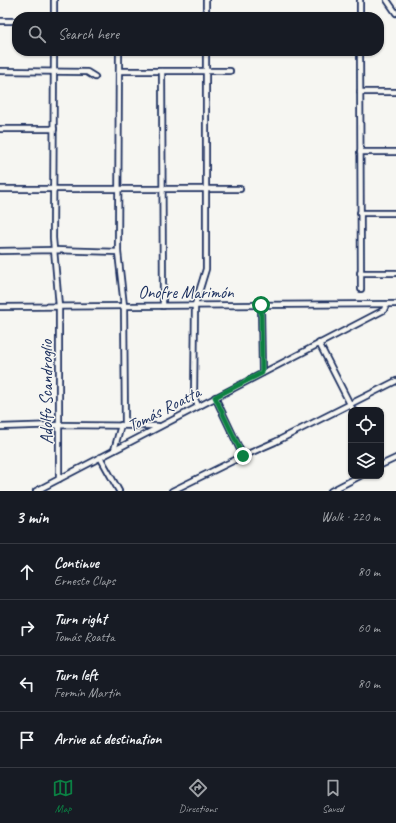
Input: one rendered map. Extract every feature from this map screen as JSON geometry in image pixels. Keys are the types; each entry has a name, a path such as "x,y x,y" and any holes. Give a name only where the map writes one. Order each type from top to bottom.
{"street":[{"path":"54,0 54,12"},
{"path":"206,0 206,12"},
{"path":"360,0 360,12"},
{"path":"388,0 396,13"},
{"path":"0,21 12,21"},
{"name":"Adolfo Scandroglio","path":"54,56 53,189 54,250 59,306 59,478"},
{"path":"114,450 123,425 124,306 118,252 119,56"},
{"path":"198,406 194,397 195,306 206,269 206,56"},
{"path":"360,56 361,289"},
{"path":"0,71 87,72 95,77"},
{"path":"119,71 230,71"},
{"path":"162,71 163,306"},
{"path":"360,92 396,92"},
{"path":"0,130 54,130"},
{"path":"360,152 396,152"},
{"path":"0,189 240,189"},
{"path":"360,213 396,213"},
{"path":"0,251 54,250 118,252"},
{"path":"360,273 396,273"},
{"name":"Onofre Marimón","path":"0,307 396,304"},
{"path":"261,305 262,373"},
{"name":"Tomás Roatta","path":"36,491 384,310 386,305"},
{"path":"319,343 352,407"},
{"path":"172,491 275,442 396,381"},
{"path":"215,397 243,456"},
{"path":"0,427 58,425 160,426"},
{"path":"100,457 119,491"},
{"path":"384,463 396,458"},
{"path":"331,491 354,479"}],"route":[{"path":"243,456 215,397 262,373 261,305"}]}
